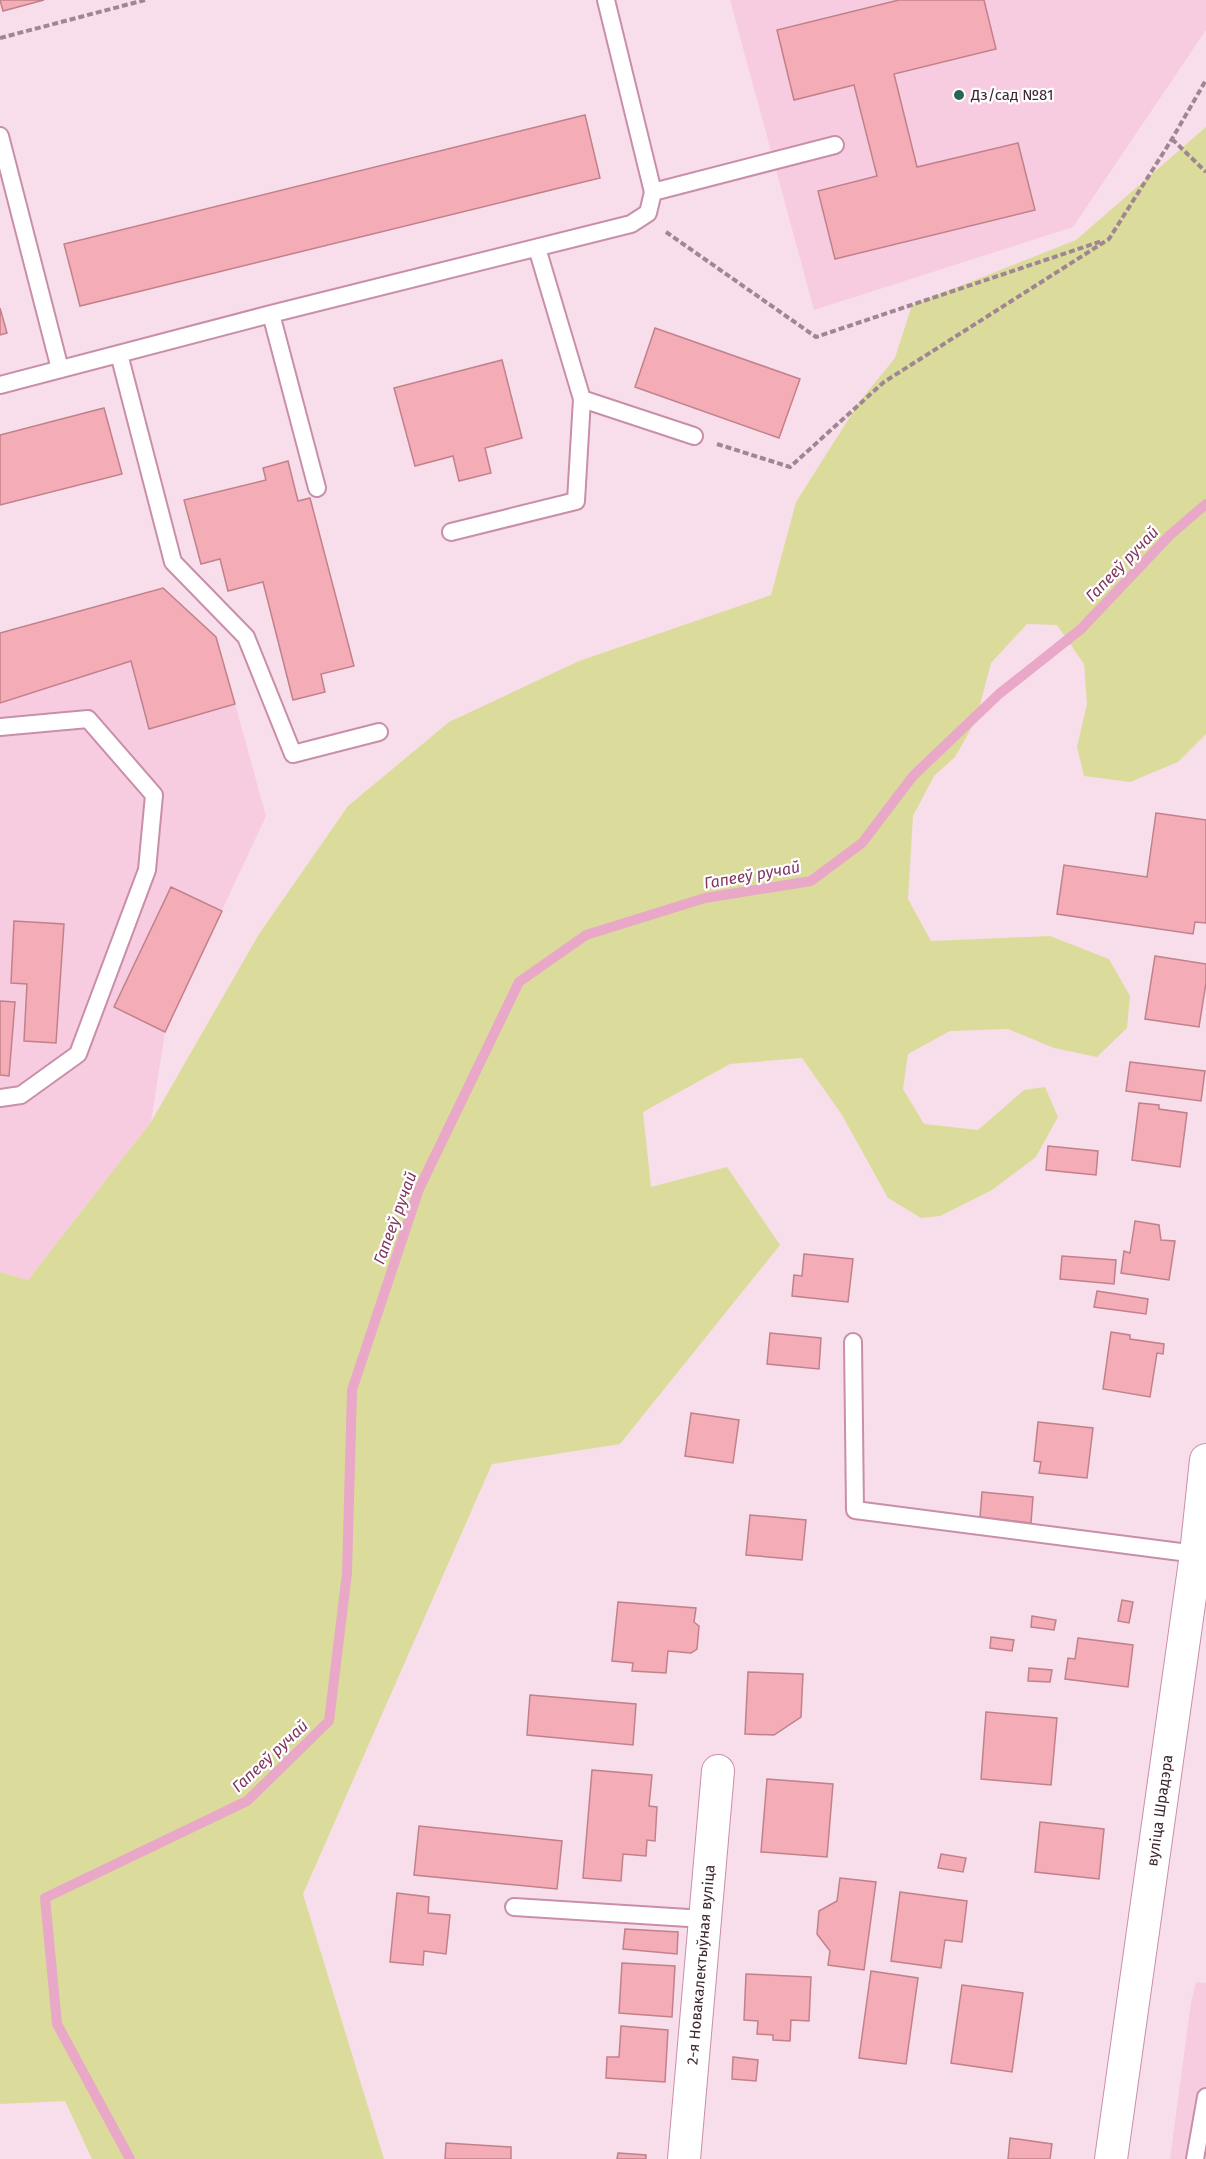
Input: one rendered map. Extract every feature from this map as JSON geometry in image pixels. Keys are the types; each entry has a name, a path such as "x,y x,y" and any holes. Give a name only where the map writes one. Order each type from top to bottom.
{"street":[{"name":"вуліца Шрадэра","path":"1111,2159 1196,1554 1205,1469"},
{"name":"2-я Новакалектыўная вуліца","path":"684,2159 718,1771"}],"lane":[{"path":"0,385 631,224 644,216 648,213 653,192 606,0"},
{"path":"0,136 60,369"},
{"path":"653,192 834,145"},
{"path":"451,532 576,501 582,399 537,248"},
{"path":"271,314 317,489"},
{"path":"119,354 173,562 246,638 293,754 379,732"},
{"path":"582,399 694,436"},
{"path":"0,727 88,719 154,795 147,870 78,1054 21,1095 0,1098"},
{"path":"854,1342 855,1510 1196,1554"},
{"path":"514,1906 704,1919"},
{"path":"1195,2159 1206,2097"}],"path":[{"path":"0,38 145,0"},
{"path":"694,436 790,467 884,382 1108,239 1172,139 1206,80"},
{"path":"1172,139 1206,172"},
{"path":"644,216 816,337 1108,239"}],"shaded area":[{"name":"Дз/сад №81","path":"730,0 1206,0 1206,30 1073,227 814,310"},
{"path":"163,588 235,704 266,816 165,1032 151,1122 28,1280 0,1272 0,633"},
{"path":"1196,1982 1206,1983 1206,2159 1170,2159 1191,2002"}],"green space":[{"path":"1206,127 1206,734 1178,762 1130,782 1084,776 1077,747 1087,704 1084,664 1057,625 1027,624 991,663 976,720 955,757 934,776 913,816 908,899 931,941 1050,936 1109,959 1130,996 1127,1028 1097,1057 1054,1048 1008,1029 950,1031 908,1054 903,1089 924,1124 978,1130 1024,1090 1045,1087 1058,1117 1036,1157 992,1190 940,1216 921,1218 888,1198 842,1115 802,1058 730,1064 643,1112 651,1187 727,1167 780,1245 620,1444 492,1464 303,1894 384,2159 92,2159 65,2101 0,2104 0,1272 28,1280 151,1122 259,934 348,806 449,722 579,661 771,595 796,502 860,401 895,358 912,305 1076,240"}],"building":[{"path":"0,0 44,0 3,11"},
{"path":"899,0 984,0 996,49 894,74 917,167 1018,143 1035,210 835,259 818,191 877,176 854,85 794,100 777,30"},
{"path":"585,115 600,178 80,306 64,244"},
{"path":"0,308 7,333 0,335"},
{"path":"655,328 800,379 779,438 635,387"},
{"path":"502,360 522,438 485,448 491,473 459,481 453,456 415,466 394,388"},
{"path":"104,408 122,474 0,505 0,435"},
{"path":"288,461 298,501 310,498 354,666 321,674 325,692 293,700 263,582 228,591 220,559 201,564 184,500 266,480 263,468"},
{"path":"163,588 216,637 235,704 149,729 131,661 0,703 0,633"},
{"path":"1156,813 1206,820 1206,923 1195,922 1193,934 1057,914 1064,865 1147,877"},
{"path":"171,887 222,911 165,1032 114,1007"},
{"path":"14,921 64,924 56,1043 24,1041 27,984 11,983"},
{"path":"1155,956 1206,964 1206,983 1199,1027 1145,1019"},
{"path":"0,1001 15,1002 9,1076 0,1075"},
{"path":"1130,1062 1205,1071 1201,1101 1126,1091"},
{"path":"1139,1103 1159,1105 1159,1109 1187,1113 1180,1167 1132,1160"},
{"path":"1048,1146 1098,1151 1096,1175 1046,1170"},
{"path":"1135,1221 1159,1225 1161,1240 1175,1241 1169,1280 1121,1273 1124,1251 1130,1253"},
{"path":"804,1254 853,1259 848,1302 792,1296 794,1275 802,1276"},
{"path":"1062,1256 1116,1260 1114,1284 1060,1279"},
{"path":"1097,1291 1148,1299 1146,1314 1094,1307"},
{"path":"1111,1332 1130,1335 1130,1339 1164,1344 1163,1354 1157,1353 1150,1397 1103,1389"},
{"path":"770,1333 821,1338 819,1369 767,1364"},
{"path":"691,1413 739,1420 733,1463 685,1456"},
{"path":"1038,1422 1093,1428 1087,1478 1039,1473 1041,1462 1034,1461"},
{"path":"982,1492 1033,1497 1031,1523 980,1517"},
{"path":"750,1515 806,1520 802,1560 746,1555"},
{"path":"1122,1600 1133,1602 1129,1623 1118,1621"},
{"path":"618,1602 696,1608 694,1622 699,1626 697,1649 691,1653 668,1651 666,1673 632,1671 633,1663 612,1661"},
{"path":"1032,1616 1056,1620 1054,1630 1031,1627"},
{"path":"991,1637 1014,1640 1012,1651 990,1648"},
{"path":"1078,1638 1133,1645 1128,1687 1065,1679 1068,1658 1075,1659"},
{"path":"1029,1668 1052,1670 1050,1682 1028,1681"},
{"path":"748,1672 803,1674 801,1717 774,1735 745,1734"},
{"path":"530,1695 636,1704 633,1745 527,1735"},
{"path":"986,1712 1057,1718 1051,1785 981,1779"},
{"path":"592,1770 652,1775 649,1806 657,1807 655,1841 647,1840 646,1856 623,1854 621,1881 583,1878"},
{"path":"767,1779 833,1784 827,1857 761,1852"},
{"path":"1040,1822 1104,1829 1099,1879 1035,1872"},
{"path":"419,1826 562,1841 557,1889 414,1875"},
{"path":"941,1854 966,1858 963,1872 938,1868"},
{"path":"840,1878 876,1882 864,1970 828,1965 830,1951 817,1934 819,1911 837,1901"},
{"path":"900,1892 967,1901 962,1942 945,1940 941,1968 891,1961"},
{"path":"397,1893 429,1897 428,1913 450,1915 446,1954 424,1951 423,1965 390,1962"},
{"path":"625,1929 678,1932 677,1954 623,1949"},
{"path":"622,1963 675,1966 672,2017 619,2013"},
{"path":"871,1971 918,1978 906,2064 859,2058"},
{"path":"746,1974 811,1977 809,2021 791,2020 790,2041 773,2040 773,2035 757,2034 758,2021 744,2020"},
{"path":"962,1985 1023,1993 1012,2072 951,2063"},
{"path":"621,2026 668,2030 665,2082 606,2078 607,2057 619,2057"},
{"path":"733,2057 758,2060 756,2081 732,2079"},
{"path":"1010,2138 1052,2144 1050,2159 1008,2159"},
{"path":"446,2143 511,2147 511,2159 445,2159"},
{"path":"618,2153 646,2155 646,2159 617,2159"}],"waterway":[{"name":"Гапееў ручай","path":"130,2159 57,2024 45,1898 247,1801 329,1721 347,1573 352,1390 419,1189 519,982 586,935 705,898 811,881 862,843 913,776 999,694 1081,629 1170,535 1206,504"}],"place":[{"name":"Дз/сад №81","path":"959,95"}]}
